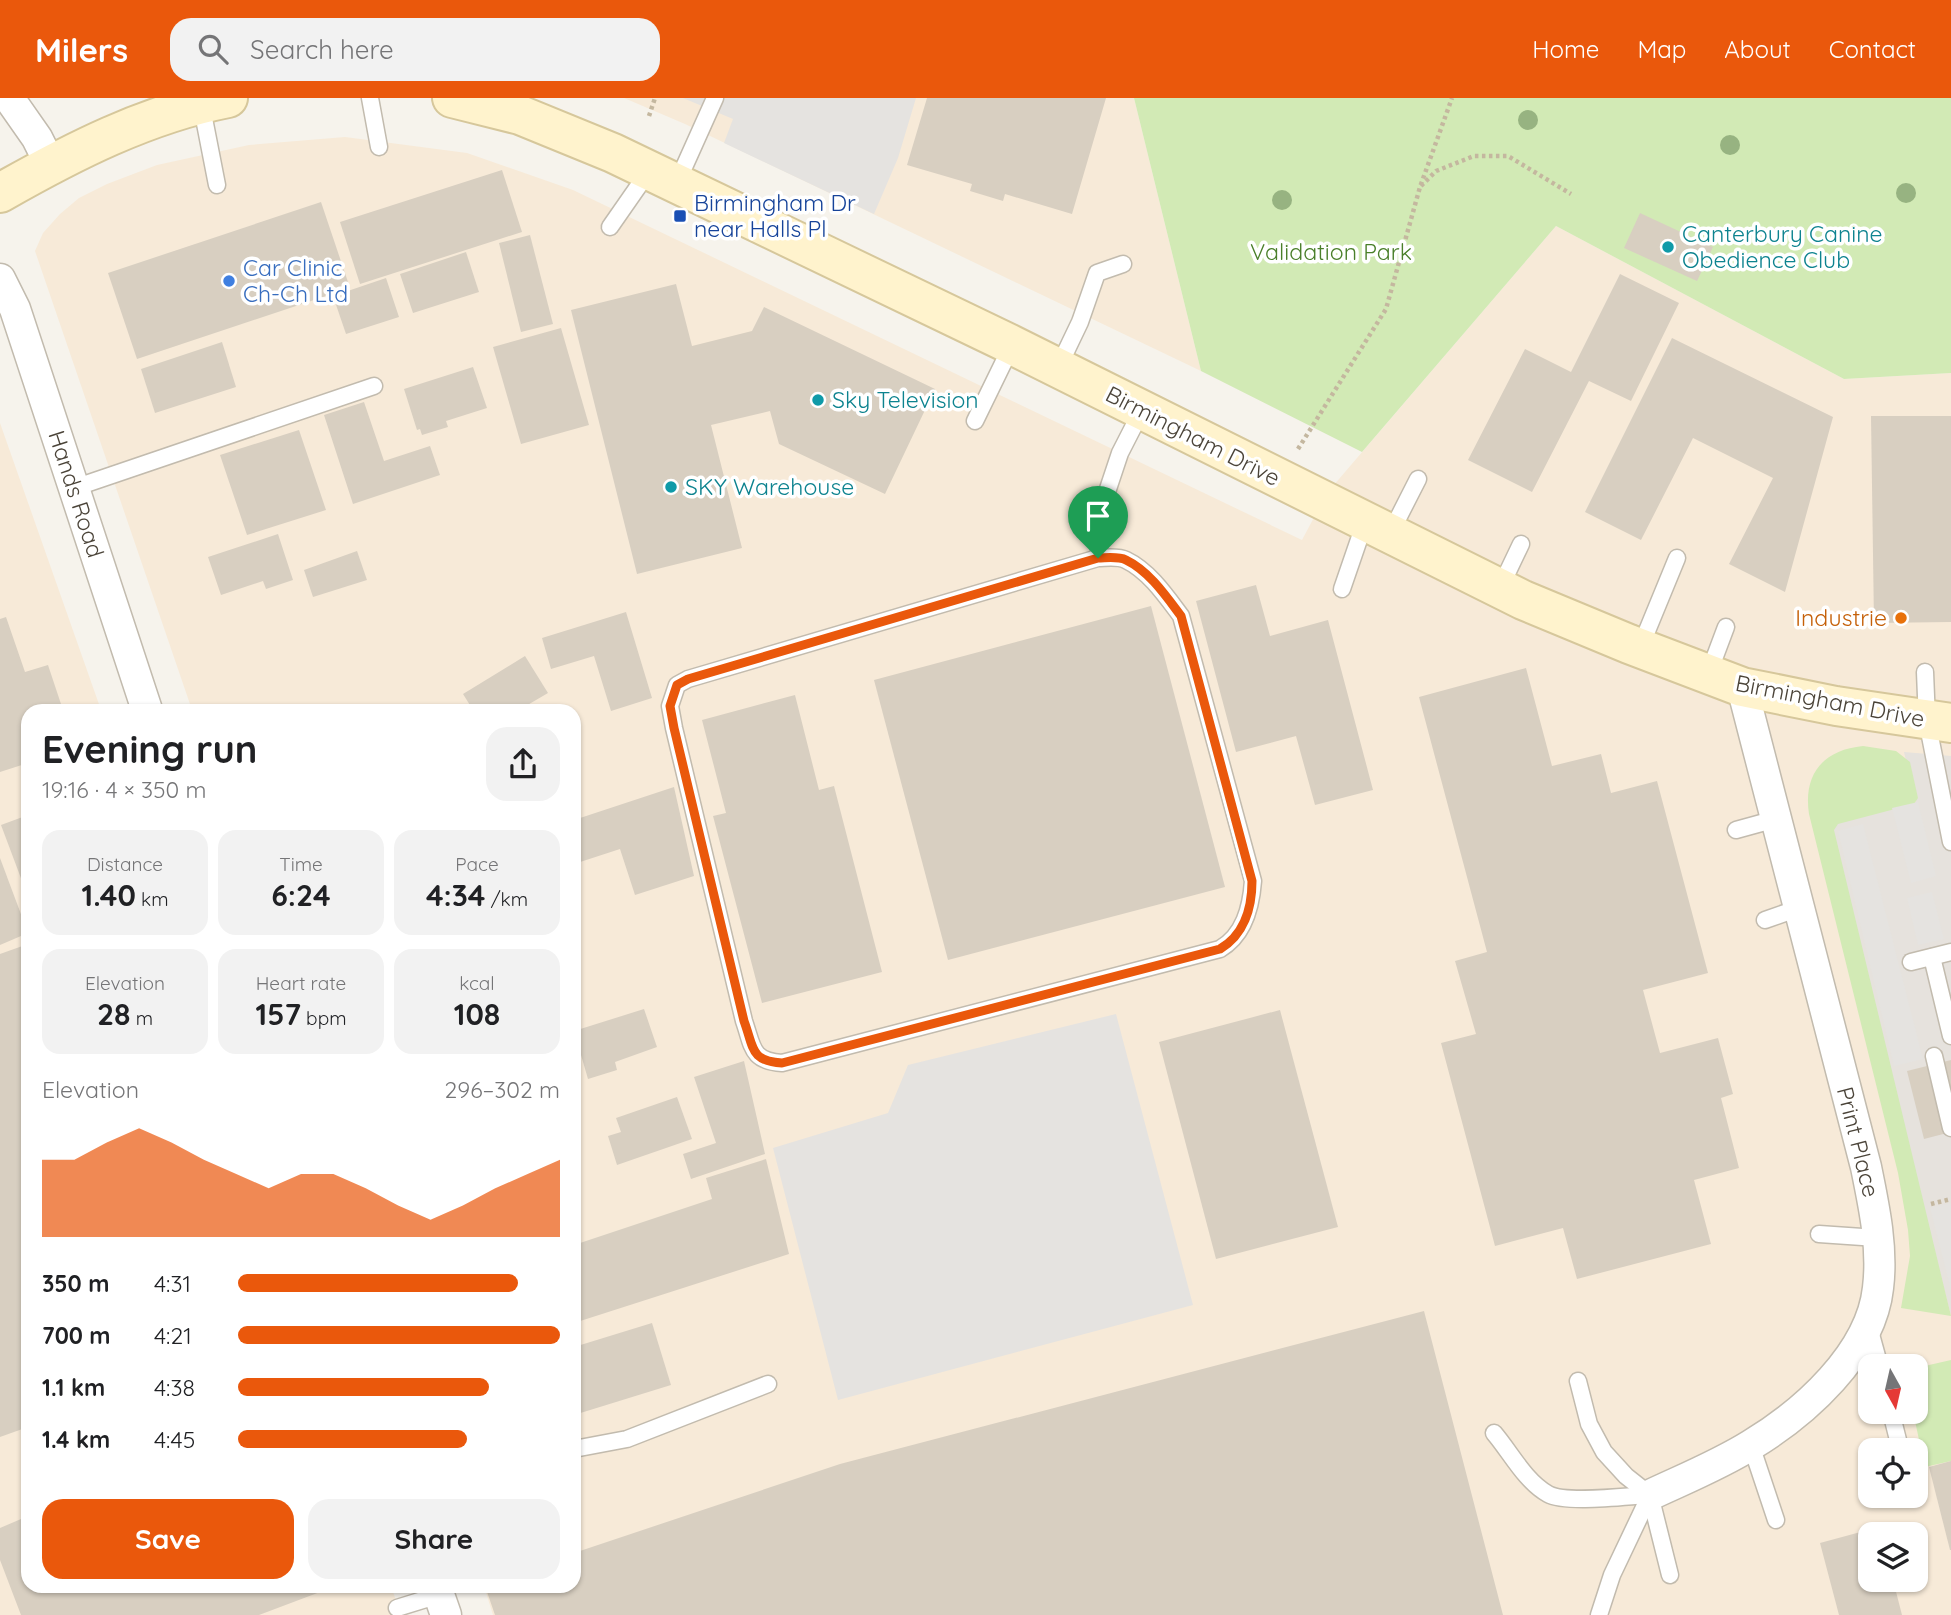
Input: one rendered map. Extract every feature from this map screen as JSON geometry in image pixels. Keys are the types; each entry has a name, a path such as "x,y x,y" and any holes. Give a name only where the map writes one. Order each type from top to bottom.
{"main road":[{"name":"Birmingham Drive","path":"452,98 520,115 662,178 1012,345 1500,588 1640,648 1725,681 1836,706 1939,722"},
{"path":"0,193 50,164 123,130 215,101"}],"street":[{"path":"9,98 37,138 50,164"},
{"name":"Hands Road","path":"0,279 15,309 145,704"},
{"name":"Print Place","path":"1650,1495 1751,1446 1798,1412 1832,1379 1854,1352 1869,1324 1878,1290 1875,1210 1866,1167 1776,819 1725,681"}],"lane":[{"path":"370,98 379,147"},
{"path":"610,227 662,178 715,98"},
{"path":"215,101 217,185"},
{"path":"1058,368 1080,322 1097,273 1124,264"},
{"path":"975,421 1012,345"},
{"path":"74,488 374,386"},
{"path":"1098,558 1104,502 1120,453 1142,410"},
{"path":"1342,589 1378,528 1418,479"},
{"path":"1500,588 1521,544"},
{"path":"1098,558 1124,559 1161,590 1181,616 1252,881 1249,912 1233,942 1220,949 782,1063 765,1062 759,1058 744,1021 674,728 670,706 677,685 688,679 1098,558"},
{"path":"1640,648 1677,558"},
{"path":"1725,681 1727,627"},
{"path":"1925,672 1939,722 1951,842"},
{"path":"1737,830 1776,819"},
{"path":"1765,920 1799,908"},
{"path":"1910,962 1951,952"},
{"path":"1932,957 1951,1036"},
{"path":"1934,1056 1951,1128"},
{"path":"1819,1234 1877,1238"},
{"path":"1869,1324 1877,1354"},
{"path":"1578,1381 1588,1424 1604,1452 1626,1476 1650,1495 1670,1575"},
{"path":"581,1448 627,1439 768,1384"},
{"path":"1494,1433 1523,1472 1549,1495 1576,1499 1650,1495"},
{"path":"1751,1446 1776,1520"},
{"path":"1599,1615 1612,1575 1650,1495"},
{"path":"397,1608 440,1598"}],"path":[{"path":"649,116 655,98"},
{"path":"1282,480 1310,426 1386,309 1420,187 1452,98"},
{"path":"1420,187 1436,171 1474,156 1508,156 1570,194"},
{"path":"1931,1204 1951,1199"}],"shaded area":[{"path":"624,98 1134,98 1201,371 685,124"},
{"path":"683,98 916,98 898,158 874,214 724,143 733,119"},
{"path":"345,137 467,153 573,190 1302,540 1327,493 1556,226 1844,379 1951,373 1951,1615 493,1615 486,1593 581,1593 581,704 190,704 35,251 43,233 60,214 79,198 157,165 249,145"},
{"path":"0,423 99,704 21,704 21,1593 393,1593 401,1615 0,1615"},
{"path":"1904,752 1951,756 1951,1316 1828,826 1916,802"},
{"path":"1918,802 1936,876 1911,883 1892,808"},
{"path":"1863,824 1923,1059 1894,1066 1838,831"},
{"path":"1932,892 1944,939 1918,945 1907,898"},
{"path":"1116,1014 1193,1305 838,1400 773,1148 888,1113 908,1065"},
{"path":"1951,1203 1951,1290 1930,1208"}],"green space":[{"name":"Validation Park","path":"1134,98 1951,98 1951,373 1844,379 1556,226 1362,452 1201,371"},
{"path":"1863,746 1896,751 1910,762 1918,798 1914,804 1838,824 1834,830 1951,1316 1901,1308 1910,1256 1898,1173 1809,814 1809,787 1819,766 1837,753"},
{"path":"1951,1360 1951,1461 1928,1466 1928,1438 1919,1438 1916,1424 1928,1424 1928,1365"}],"building":[{"path":"927,98 1106,98 1072,214 1005,194 1003,201 970,191 972,184 907,165"},
{"path":"502,170 522,232 360,284 340,222"},
{"name":"Car Clinic Ch-Ch Ltd","path":"321,202 350,288 137,359 108,273"},
{"name":"Canterbury Canine Obedience Club","path":"1640,213 1713,247 1697,281 1624,248"},
{"path":"530,235 553,324 521,332 499,243"},
{"path":"466,252 479,292 413,313 400,274"},
{"path":"1620,274 1679,303 1631,401 1589,381 1532,492 1468,460 1525,349 1571,372"},
{"path":"386,278 399,317 346,334 333,296"},
{"path":"676,284 692,346 752,331 764,307 935,389 885,494 779,444 770,411 711,425 742,548 637,574 571,310"},
{"path":"561,328 589,425 521,444 493,347"},
{"path":"1672,338 1833,417 1785,592 1729,564 1773,478 1693,438 1641,540 1585,512"},
{"path":"222,342 236,387 155,413 141,369"},
{"path":"473,367 487,408 446,421 448,427 422,435 420,429 417,430 404,389"},
{"path":"364,402 384,461 430,446 440,475 353,504 324,415"},
{"path":"1871,416 1951,416 1951,622 1874,623"},
{"path":"299,430 326,510 247,535 220,455"},
{"path":"278,534 293,580 266,589 263,581 221,595 208,557"},
{"path":"357,551 367,580 313,597 304,570"},
{"path":"1256,585 1270,636 1328,620 1373,790 1315,805 1296,736 1236,752 1196,601"},
{"path":"1151,606 1225,887 948,960 874,680"},
{"path":"626,612 652,698 611,711 594,656 551,669 542,638"},
{"path":"6,617 25,672 48,665 61,704 21,704 21,765 0,772 0,619"},
{"path":"525,656 548,693 529,704 469,704 463,694"},
{"path":"1526,668 1552,766 1601,754 1611,793 1657,781 1708,973 1643,990 1660,1053 1718,1038 1733,1094 1721,1098 1739,1168 1694,1180 1711,1244 1577,1279 1563,1228 1495,1246 1441,1043 1476,1034 1455,961 1487,952 1419,697"},
{"path":"795,695 819,790 834,786 882,972 762,1003 713,816 726,813 702,720"},
{"path":"674,787 694,876 635,895 620,849 581,862 581,818"},
{"path":"21,818 21,878 1,825"},
{"path":"0,858 21,914 21,936 0,945"},
{"path":"21,946 21,1430 0,1437 0,954"},
{"path":"644,1009 657,1047 615,1062 617,1070 588,1079 581,1055 581,1029"},
{"path":"1280,1010 1338,1227 1216,1259 1159,1042"},
{"path":"1951,1060 1951,1132 1924,1139 1907,1071"},
{"path":"744,1061 765,1154 691,1179 683,1154 716,1143 694,1077"},
{"path":"677,1097 692,1139 617,1165 608,1136 621,1132 616,1118"},
{"path":"766,1159 789,1254 581,1321 581,1243 712,1199 706,1178"},
{"path":"1424,1311 1503,1615 495,1615 487,1593 581,1593 581,1551 840,1464"},
{"path":"652,1323 671,1385 581,1413 581,1345"},
{"path":"1951,1461 1951,1550 1950,1550 1929,1467"},
{"path":"21,1519 21,1593 317,1593 259,1615 21,1615 0,1560 0,1528"},
{"path":"1858,1533 1858,1592 1896,1592 1902,1615 1839,1615 1820,1543"}],"place":[{"name":"Birmingham Dr near Halls Pl","path":"680,216"},
{"name":"Canterbury Canine Obedience Club","path":"1668,247"},
{"name":"Car Clinic Ch-Ch Ltd","path":"229,281"},
{"name":"Sky Television","path":"818,400"},
{"name":"SKY Warehouse","path":"671,487"},
{"name":"Industrie","path":"1901,618"}],"route":[{"path":"1098,558 1124,559 1161,590 1181,616 1252,881 1249,912 1233,942 1220,949 782,1063 765,1062 759,1058 744,1021 674,728 670,706 677,685 688,679 1098,558"}]}
